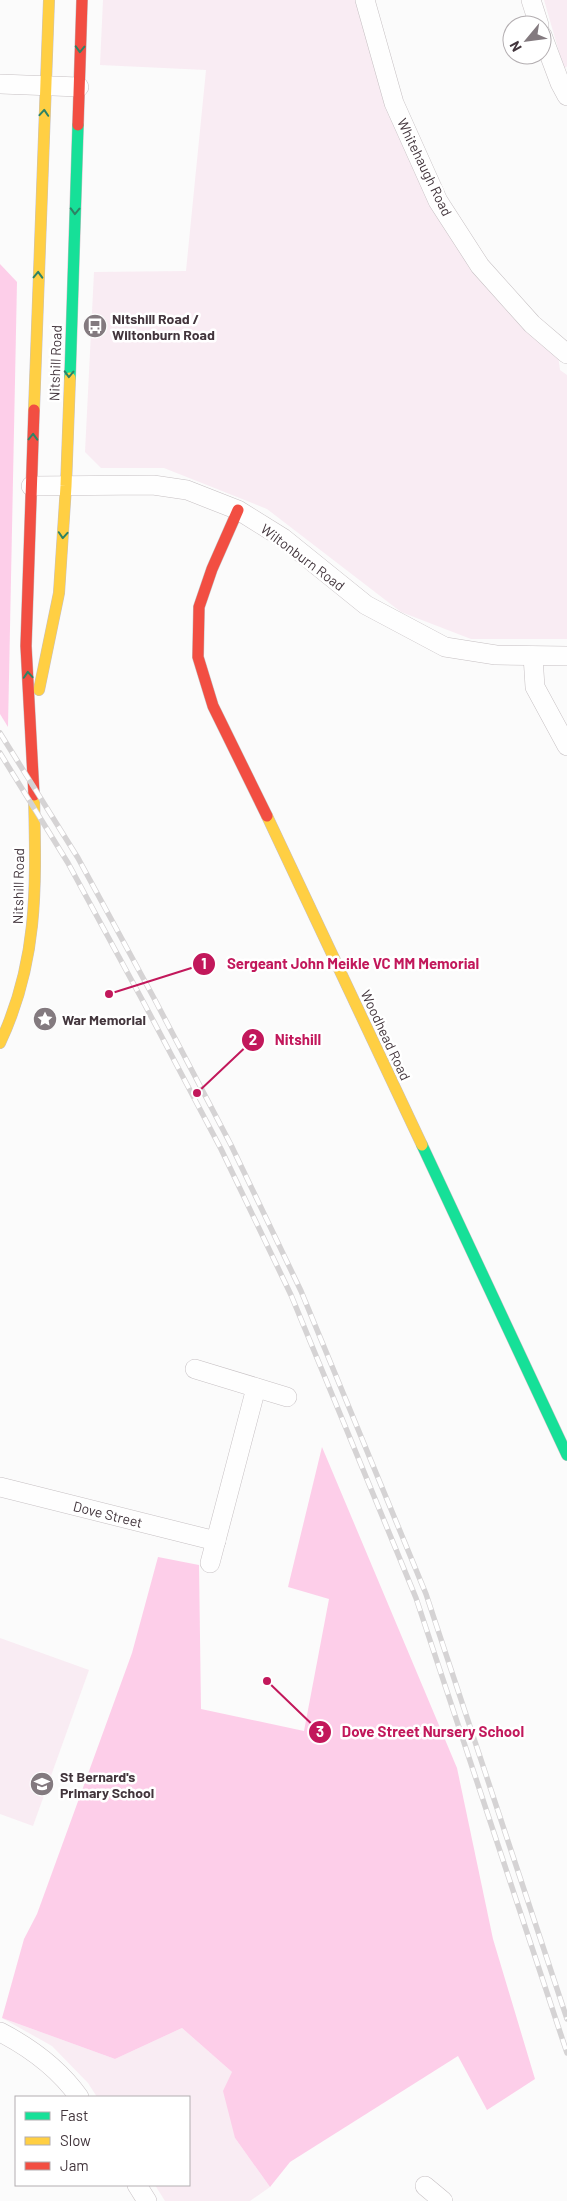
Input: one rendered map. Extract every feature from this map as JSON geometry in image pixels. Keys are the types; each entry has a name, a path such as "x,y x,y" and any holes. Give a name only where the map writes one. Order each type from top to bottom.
{"main road":[{"name":"Nitshill Road","path":"0,1043 21,995 28,967 32,941 35,880 32,723 26,646 49,0"},
{"name":"Nitshill Road","path":"32,723 58,593 66,486 82,0"},
{"name":"Woodhead Road","path":"238,510 212,570 199,607 198,657 213,706 565,1444"}],"street":[{"name":"Whitehaugh Road","path":"364,0 394,103 438,201 480,266 532,324 567,354"},
{"path":"531,0 536,15"},
{"path":"552,61 567,96"},
{"path":"0,84 79,87"},
{"name":"Wiltonburn Road","path":"31,486 153,485 186,490 238,510 283,538 366,605 445,647 496,655 567,656"},
{"path":"533,656 535,687 567,746"},
{"path":"194,1369 287,1397"},
{"path":"210,1563 256,1388"},
{"name":"Dove Street","path":"0,1487 216,1542"},
{"path":"0,2032 27,2048 45,2062 67,2081 78,2096"},
{"path":"138,2186 147,2201"},
{"path":"425,2186 444,2201"}],"shaded area":[{"path":"103,0 355,0 394,122 410,162 429,199 558,355 560,370 567,375 567,639 471,639 401,612 267,509 164,468 101,468 85,452 94,272 186,271 206,70 100,65"},
{"path":"544,0 567,0 567,66 564,69 552,28 552,15 548,15"},
{"path":"0,264 17,282 8,727 0,714"},
{"path":"322,1447 457,1768 493,1939 535,2079 487,2110 458,2056 290,2162 270,2187 235,2138 223,2091 232,2072 182,2028 115,2059 2,2018 24,1939 37,1914 132,1653 158,1557 199,1565 201,1709 304,1731 329,1599 288,1587"},
{"path":"0,1638 89,1670 33,1826 0,1814"},
{"path":"2,2018 115,2059 182,2028 232,2072 235,2138 270,2187 250,2201 165,2201 156,2186 190,2186 190,2096 96,2096 88,2083 52,2046"}],"railway":[{"path":"0,733 78,858 155,1000 231,1145 301,1291 426,1594 567,2019"},
{"path":"0,753 68,863 145,1005 221,1149 291,1295 416,1598 567,2053"}],"traffic: fast":[{"path":"70,378 78,125"},
{"path":"422,1145 567,1455"}],"traffic: slow":[{"path":"34,410 49,0"},
{"path":"39,690 59,593 66,486 70,378"},
{"path":"0,1043 13,1012 28,952 34,891 34,795"},
{"path":"267,816 422,1145"}],"traffic: jam":[{"path":"78,125 82,0"},
{"path":"34,410 26,646 34,795"},
{"path":"238,510 212,569 199,607 198,657 213,706 267,816"}],"place":[{"name":"Nitshill Road / Wiltonburn Road","path":"95,326"},
{"name":"Sergeant John Meikle VC MM Memorial","path":"109,994"},
{"name":"War Memorial","path":"45,1019"},
{"name":"Nitshill","path":"197,1093"},
{"name":"Dove Street Nursery School","path":"267,1681"},
{"name":"St Bernard's Primary School","path":"42,1784"}]}
